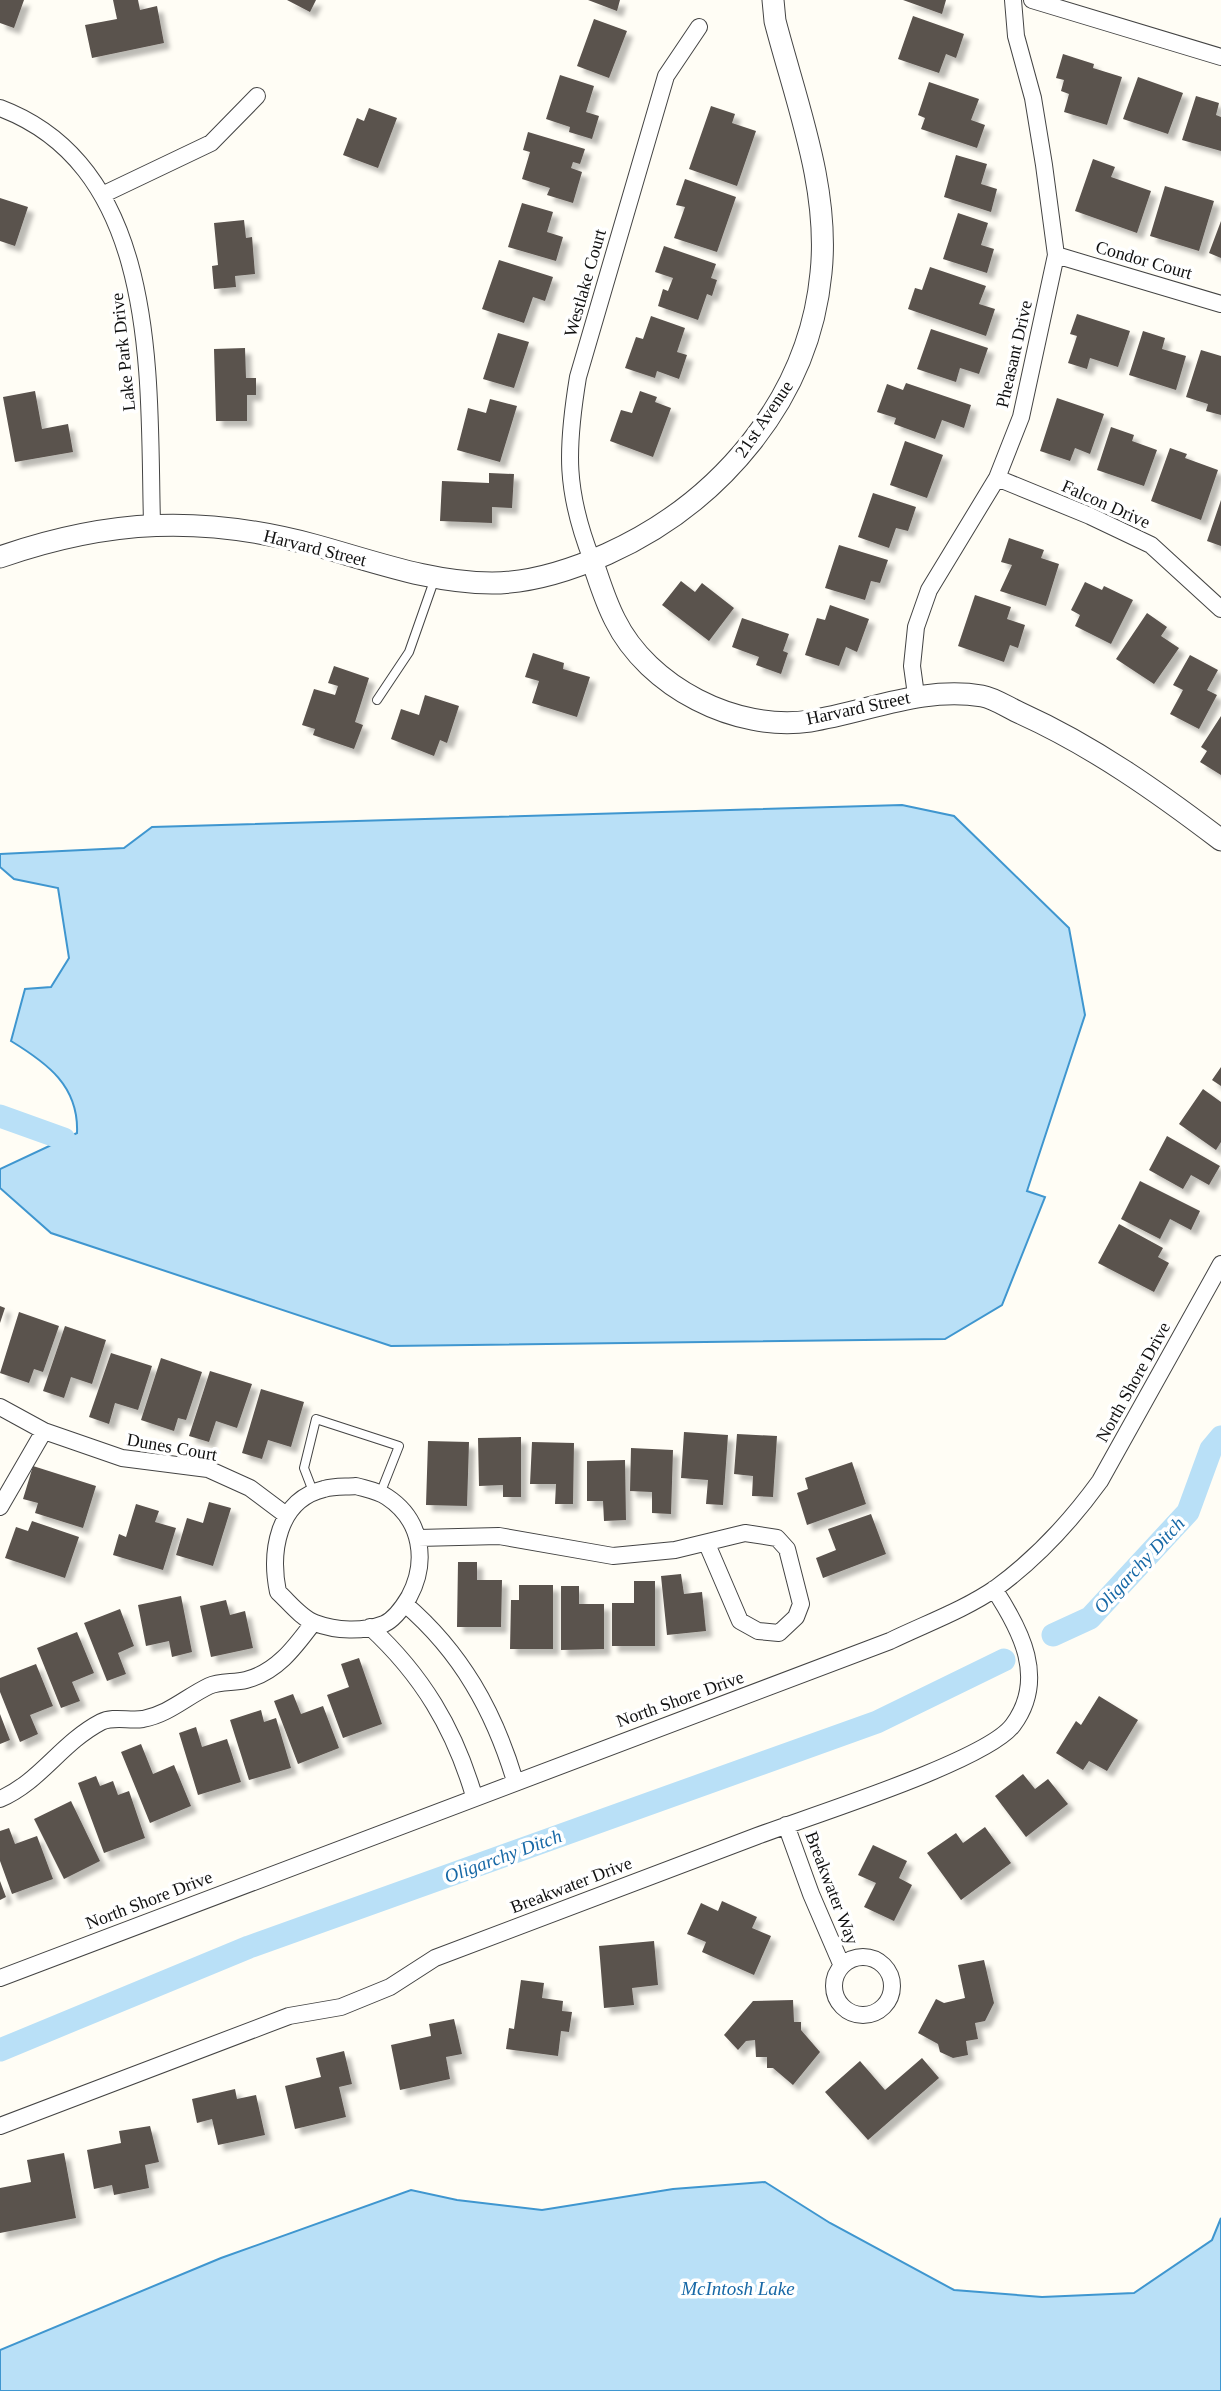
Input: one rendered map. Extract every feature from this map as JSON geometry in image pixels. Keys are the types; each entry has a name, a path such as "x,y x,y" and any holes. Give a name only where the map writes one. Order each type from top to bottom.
{"street":[{"name":"21st Avenue","path":"592,561 633,542 677,516 720,478 749,446 790,385 811,331 821,272 822,214 811,155 775,21 773,0"},
{"name":"Pheasant Drive","path":"916,695 912,666 916,627 929,590 997,478 1021,417 1056,255 1045,165 1033,98 1016,36 1013,0"},
{"path":"1032,0 1221,57"},
{"name":"Westlake Court","path":"592,561 578,523 569,485 569,427 578,377 666,76 699,27"},
{"path":"102,195 211,143 257,96"},
{"name":"Lake Park Drive","path":"0,108 33,124 69,150 102,195 116,224 138,290 148,372 152,523"},
{"name":"Condor Court","path":"1056,255 1221,304"},
{"name":"Falcon Drive","path":"997,478 1090,516 1151,545 1221,609"},
{"name":"Harvard Street","path":"0,557 41,543 152,523 233,529 312,545 435,578 493,583 545,577 592,561 615,621 641,658 666,680 706,704 751,718 810,721 916,695 983,696 1038,721 1105,757 1221,840"},
{"name":"North Shore Drive","path":"0,1978 474,1796 890,1641 995,1588 1039,1553 1100,1481 1221,1264"},
{"name":"Dunes Court","path":"0,1407 44,1431 122,1458 208,1469 250,1488 286,1515"},
{"path":"0,1507 44,1431"},
{"path":"356,1486 380,1494 403,1513 418,1538 420,1570 405,1604 385,1623 347,1630 313,1623 278,1592 273,1550 286,1515 314,1494 322,1489 356,1486"},
{"path":"418,1538 499,1536 613,1556 707,1545 745,1533 778,1538 787,1549 799,1591 801,1604 796,1617 779,1633 758,1631 740,1621 707,1545"},
{"name":"Breakwater Drive","path":"0,2126 289,2016 341,2007 390,1987 435,1958 961,1758 993,1743 1013,1725 1028,1696 1029,1665 1026,1646 1017,1623 995,1588"},
{"path":"405,1604 449,1647 475,1684 502,1737 515,1781"},
{"path":"0,1799 31,1782 74,1738 105,1720 143,1719 179,1707 210,1685 247,1680 272,1668 293,1651 313,1623"},
{"path":"370,1627 408,1665 435,1701 462,1755 474,1796"},
{"name":"Breakwater Way","path":"786,1825 811,1894 842,1966"}],"lane":[{"path":"377,700 409,652 435,578"},
{"path":"314,1494 304,1468 316,1419 399,1446 380,1494"}],"water":[{"path":"902,805 954,816 1069,928 1085,1015 1027,1191 1045,1197 1002,1305 945,1339 391,1346 51,1233 0,1188 0,1169 77,1133 73,1102 66,1089 48,1067 11,1041 25,989 51,987 69,958 58,888 14,879 0,867 0,854 124,848 152,827"},
{"name":"McIntosh Lake","path":"765,2182 830,2223 954,2290 1042,2297 1134,2293 1212,2240 1221,2218 1221,2391 0,2391 0,2350 221,2258 411,2190 457,2200 542,2210 673,2189"}],"building":[{"path":"0,0 24,0 14,28 0,23"},
{"path":"113,0 138,0 140,10 157,6 164,43 92,58 85,25 117,19"},
{"path":"287,0 316,0 310,12"},
{"path":"588,0 620,0 617,11"},
{"path":"903,0 946,0 942,14"},
{"path":"913,16 964,34 956,58 946,54 939,73 898,59"},
{"path":"594,19 627,31 609,78 577,66"},
{"path":"1063,54 1094,64 1093,68 1122,77 1107,125 1064,112 1069,94 1061,91 1064,80 1056,78"},
{"path":"560,75 594,86 586,112 599,116 592,139 569,132 570,127 546,119"},
{"path":"1138,77 1183,93 1168,134 1123,119"},
{"path":"929,82 979,99 971,120 985,125 977,148 921,129 925,118 918,115"},
{"path":"1196,96 1219,103 1216,115 1221,117 1221,151 1182,140"},
{"path":"711,106 735,114 732,123 756,131 737,186 689,169"},
{"path":"369,108 397,118 378,168 343,155 357,118 364,121"},
{"path":"528,132 585,149 580,164 573,162 571,168 582,172 573,203 547,195 550,188 522,179 530,152 523,150"},
{"path":"956,155 987,164 981,184 997,189 991,212 944,197"},
{"path":"1093,159 1115,167 1111,177 1151,191 1137,233 1075,211"},
{"path":"685,179 736,197 717,252 674,238 685,207 676,205"},
{"path":"1165,186 1214,201 1199,251 1150,236"},
{"path":"0,198 28,207 15,246 0,241"},
{"path":"522,203 553,212 547,232 563,237 556,261 508,247"},
{"path":"958,213 988,223 981,245 994,249 987,273 943,259"},
{"path":"244,220 246,238 252,237 255,274 235,276 236,287 214,289 212,266 218,265 214,223"},
{"path":"1221,221 1221,258 1209,253"},
{"path":"664,246 716,264 711,278 717,280 712,296 707,294 698,320 658,306 663,289 668,291 673,278 655,272"},
{"path":"499,260 553,277 545,301 533,297 524,323 482,309"},
{"path":"930,267 986,286 979,304 995,309 986,336 908,309 915,288 922,290"},
{"path":"1077,314 1130,331 1118,367 1090,358 1087,369 1068,363 1077,336 1070,334"},
{"path":"651,316 685,328 677,352 687,355 679,379 657,371 655,378 625,368 636,337 643,339"},
{"path":"931,329 988,348 979,374 960,368 956,382 917,369"},
{"path":"1143,331 1165,338 1162,349 1186,356 1176,390 1129,375"},
{"path":"498,333 529,342 514,388 483,379"},
{"path":"245,348 246,378 256,378 256,395 247,395 247,421 216,421 214,349"},
{"path":"1201,350 1221,356 1221,415 1206,411 1208,404 1186,397"},
{"path":"906,383 971,405 964,428 942,420 935,439 894,424 896,418 877,412 887,384 903,390"},
{"path":"35,391 42,429 68,424 73,452 15,462 3,397"},
{"path":"640,391 657,397 655,402 671,408 653,457 610,441 621,410 632,413"},
{"path":"1057,398 1104,414 1090,454 1075,448 1070,461 1040,451"},
{"path":"490,399 517,406 500,462 457,450 468,408 486,413"},
{"path":"1111,427 1134,435 1132,441 1157,450 1144,486 1097,470"},
{"path":"905,441 943,455 927,498 890,485"},
{"path":"1170,448 1187,454 1185,458 1218,470 1201,520 1151,501"},
{"path":"489,473 514,474 512,508 492,507 492,523 440,521 442,481 489,483"},
{"path":"873,493 916,507 908,531 896,528 889,548 858,537"},
{"path":"1221,500 1221,546 1207,541"},
{"path":"1009,538 1044,550 1041,558 1059,564 1046,606 1000,591 1012,565 1001,562"},
{"path":"839,545 888,560 880,583 871,581 865,600 825,588"},
{"path":"681,581 695,592 702,583 734,608 709,641 662,605"},
{"path":"1085,582 1102,590 1104,586 1133,600 1111,644 1075,626 1080,615 1071,610"},
{"path":"975,595 1011,607 1007,619 1025,625 1018,648 1010,645 1004,662 958,646"},
{"path":"830,605 869,619 857,652 846,647 839,666 805,655 817,618 825,620"},
{"path":"1147,613 1167,627 1161,636 1179,648 1154,684 1116,659"},
{"path":"742,618 789,634 783,651 788,653 781,674 756,665 759,657 732,647"},
{"path":"533,653 564,663 563,669 590,677 577,717 532,703 539,681 525,677"},
{"path":"1190,655 1218,670 1207,690 1217,695 1199,729 1170,714 1183,690 1173,685"},
{"path":"334,666 369,678 355,722 363,725 354,749 313,735 315,729 302,725 314,689 335,695 338,686 328,683"},
{"path":"425,695 459,706 447,743 440,740 434,756 391,739 401,709 419,715"},
{"path":"1221,716 1221,775 1200,762 1207,751 1201,747"},
{"path":"1221,1067 1221,1086 1212,1080"},
{"path":"1203,1089 1221,1102 1221,1142 1216,1150 1179,1124"},
{"path":"1167,1136 1220,1166 1209,1185 1191,1175 1183,1189 1149,1170"},
{"path":"1140,1181 1200,1211 1191,1230 1170,1219 1160,1239 1121,1219"},
{"path":"1119,1224 1163,1248 1158,1257 1169,1263 1154,1292 1098,1263"},
{"path":"0,1306 5,1308 0,1323"},
{"path":"19,1312 59,1326 43,1372 34,1369 29,1383 0,1373"},
{"path":"65,1326 106,1340 92,1384 71,1377 64,1398 43,1391"},
{"path":"111,1353 152,1366 138,1410 115,1403 109,1424 89,1417"},
{"path":"161,1358 202,1372 186,1420 178,1418 174,1431 141,1420"},
{"path":"210,1371 252,1384 237,1428 216,1421 209,1442 189,1436"},
{"path":"261,1389 304,1402 291,1447 268,1440 262,1459 242,1453"},
{"path":"684,1432 728,1435 723,1505 706,1504 708,1480 681,1478"},
{"path":"737,1434 777,1436 773,1497 752,1496 753,1476 734,1474"},
{"path":"521,1437 521,1497 503,1497 503,1485 479,1486 478,1438"},
{"path":"428,1441 469,1442 467,1506 426,1505"},
{"path":"532,1442 574,1443 573,1504 555,1504 556,1484 530,1484"},
{"path":"631,1448 673,1450 671,1514 652,1513 652,1492 630,1491"},
{"path":"625,1460 626,1520 604,1521 603,1501 587,1501 587,1461"},
{"path":"852,1462 866,1504 807,1525 797,1493 808,1489 805,1478"},
{"path":"33,1466 96,1486 83,1528 35,1513 38,1503 23,1499"},
{"path":"209,1502 231,1508 213,1566 176,1555 187,1518 203,1523"},
{"path":"136,1504 159,1511 155,1522 176,1528 163,1570 113,1555 119,1534 126,1537"},
{"path":"871,1514 886,1554 823,1578 816,1558 836,1550 828,1529"},
{"path":"32,1521 79,1537 65,1578 5,1558 16,1527 28,1531"},
{"path":"458,1562 477,1562 477,1580 502,1580 501,1627 457,1627"},
{"path":"681,1574 684,1594 702,1592 706,1631 667,1635 661,1576"},
{"path":"634,1581 655,1581 655,1646 612,1646 612,1603 634,1603"},
{"path":"519,1585 553,1585 553,1649 510,1649 511,1600 519,1600"},
{"path":"561,1586 579,1586 579,1604 604,1604 604,1649 561,1650"},
{"path":"181,1596 192,1652 172,1657 169,1641 146,1646 138,1605"},
{"path":"226,1600 230,1615 245,1611 253,1648 211,1657 200,1606"},
{"path":"120,1609 134,1646 118,1653 126,1674 107,1681 84,1623"},
{"path":"77,1632 94,1673 72,1682 80,1701 61,1708 37,1648"},
{"path":"359,1658 382,1724 343,1738 327,1695 349,1687 341,1664"},
{"path":"36,1664 53,1706 30,1715 38,1734 20,1742 0,1692 0,1678"},
{"path":"293,1694 301,1714 323,1706 339,1748 298,1764 274,1701"},
{"path":"1099,1696 1138,1720 1107,1771 1089,1761 1083,1770 1056,1753 1076,1721 1081,1725"},
{"path":"261,1710 264,1722 276,1718 291,1768 249,1780 230,1720"},
{"path":"0,1714 10,1740 0,1744"},
{"path":"196,1727 202,1747 227,1739 241,1782 198,1795 179,1733"},
{"path":"141,1744 153,1774 174,1765 191,1806 150,1823 121,1752"},
{"path":"1023,1774 1035,1789 1048,1779 1068,1804 1026,1837 995,1796"},
{"path":"96,1776 100,1786 113,1781 118,1795 129,1791 145,1838 104,1853 78,1783"},
{"path":"71,1801 100,1861 64,1879 34,1819"},
{"path":"985,1827 1011,1863 961,1900 927,1853 956,1833 963,1843"},
{"path":"9,1828 15,1844 37,1836 53,1879 12,1894 0,1861 0,1831"},
{"path":"873,1845 907,1861 899,1878 912,1885 894,1921 864,1907 876,1883 858,1875"},
{"path":"0,1881 6,1897 0,1900"},
{"path":"722,1901 757,1917 752,1928 771,1936 754,1975 702,1952 706,1942 687,1934 701,1903 718,1911"},
{"path":"654,1941 658,1985 632,1988 634,2005 604,2008 599,1946"},
{"path":"984,1960 994,2003 985,2021 975,2023 978,2039 966,2041 968,2055 953,2058 940,2052 938,2044 918,2033 936,1999 944,2003 965,1998 958,1965"},
{"path":"521,1980 544,1983 542,1998 563,2001 562,2011 572,2012 569,2032 561,2031 558,2056 506,2049 509,2028 514,2029"},
{"path":"793,2000 794,2022 801,2022 801,2030 820,2052 793,2085 773,2068 767,2068 767,2057 756,2057 755,2040 746,2041 738,2050 724,2035 753,2001"},
{"path":"454,2019 462,2054 446,2057 450,2079 400,2090 391,2045 431,2036 429,2024"},
{"path":"344,2051 352,2084 339,2087 346,2117 295,2129 285,2086 321,2077 316,2058"},
{"path":"922,2058 939,2078 868,2140 825,2092 860,2061 885,2090"},
{"path":"235,2089 237,2099 256,2095 265,2135 218,2145 212,2119 197,2123 192,2099"},
{"path":"150,2126 159,2162 145,2165 149,2188 114,2195 112,2185 94,2189 87,2150 121,2143 119,2131"},
{"path":"64,2153 76,2218 0,2233 0,2188 31,2182 27,2160"}],"waterway":[{"path":"0,1116 64,1139"},
{"name":"Oligarchy Ditch","path":"1053,1635 1090,1618 1188,1512 1211,1449 1221,1437"},
{"name":"Oligarchy Ditch","path":"0,2050 249,1947 877,1722 1004,1660"}]}
